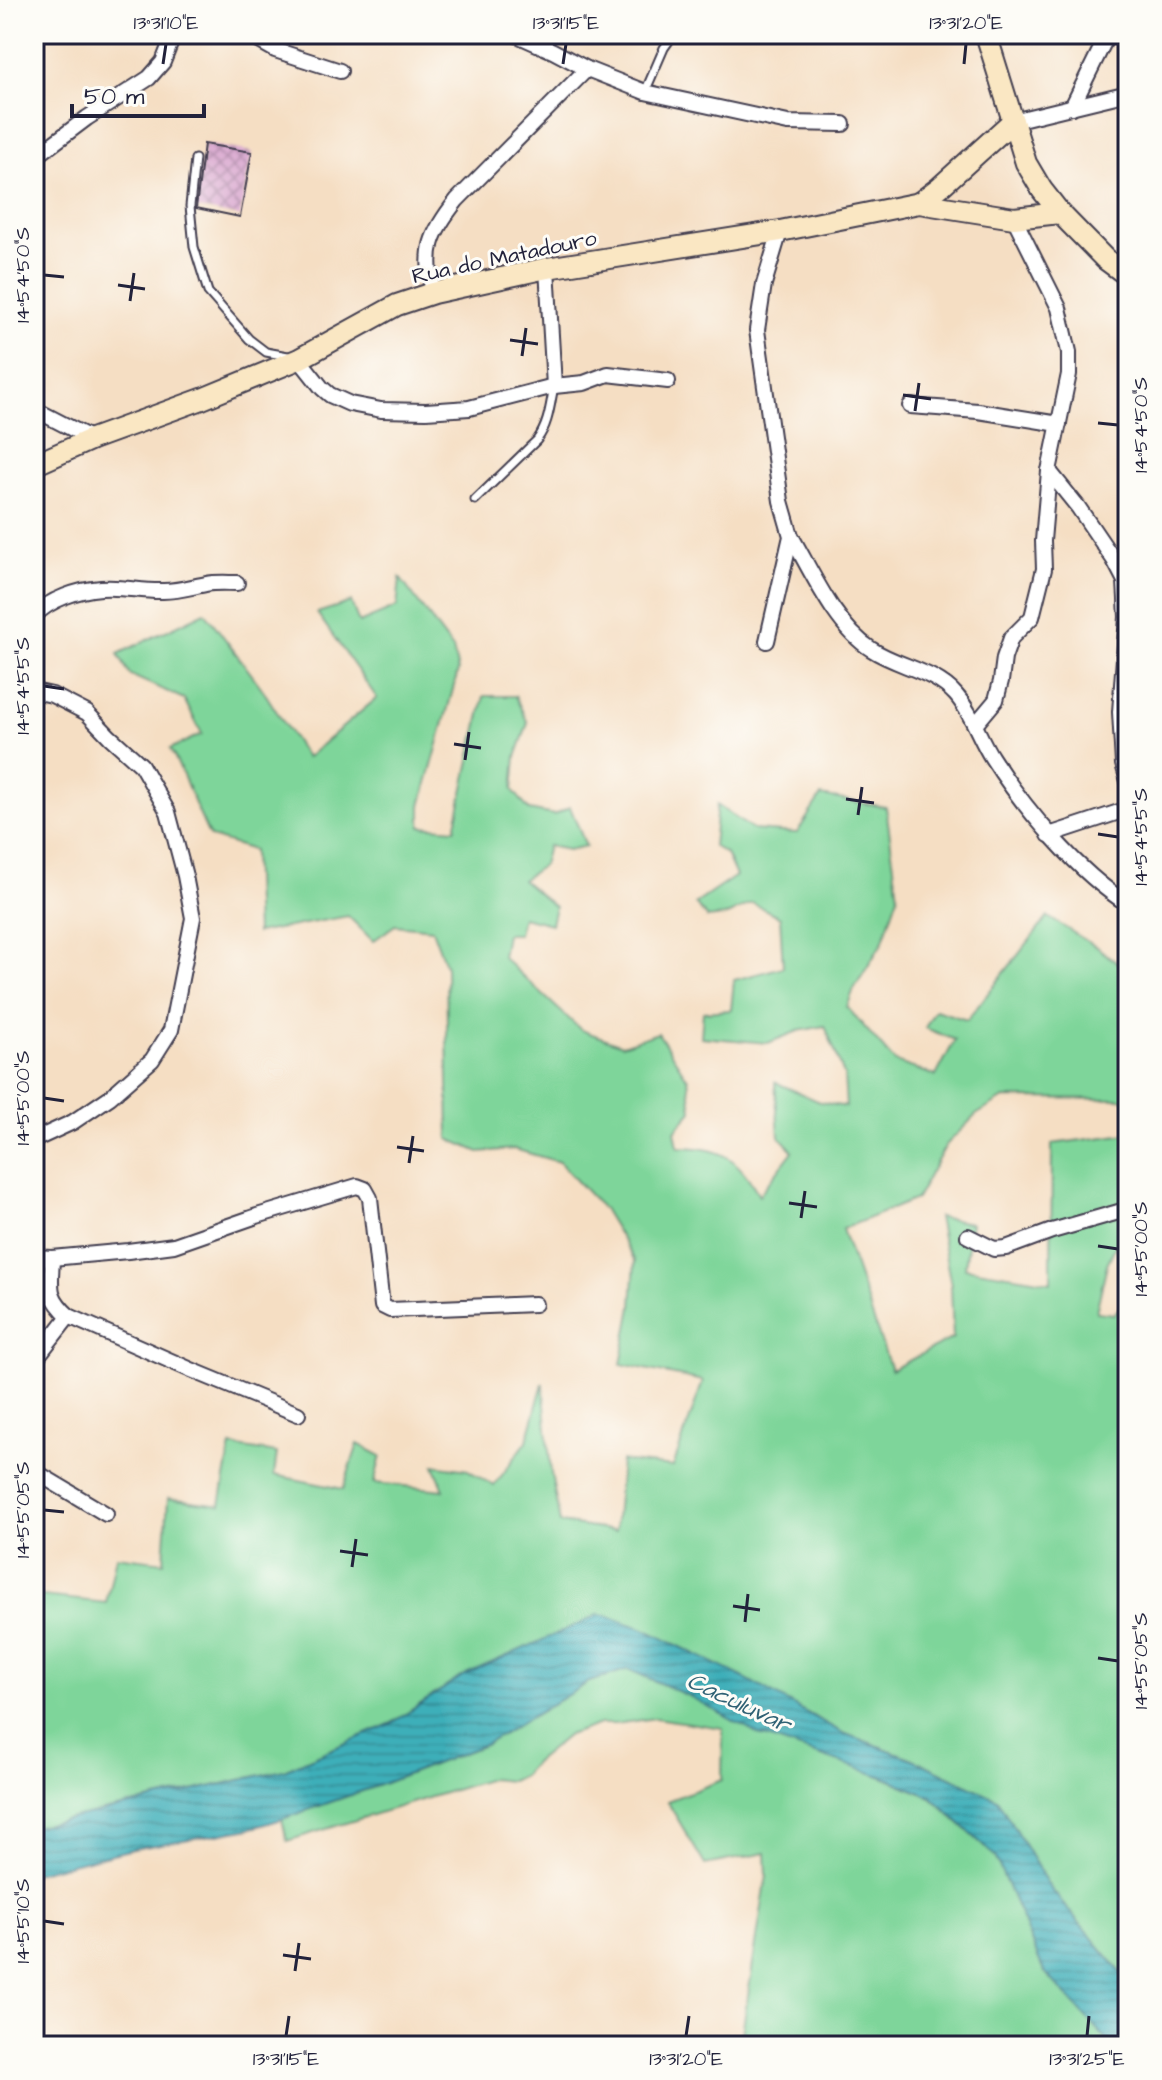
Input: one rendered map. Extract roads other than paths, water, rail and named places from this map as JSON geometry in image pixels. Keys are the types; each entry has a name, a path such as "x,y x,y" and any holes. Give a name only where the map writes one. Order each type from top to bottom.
{"street":[{"path":"34,158 87,118 149,78 163,62 174,34"},
{"path":"247,34 275,50 340,71"},
{"path":"515,34 587,69 645,92 788,123 843,124"},
{"path":"986,34 1026,163 1060,213 1105,259 1128,276"},
{"path":"1072,107 1108,34"},
{"path":"433,293 428,258 440,221 587,69"},
{"path":"919,203 1013,121 1128,93"},
{"path":"919,203 1014,218 1060,213"},
{"name":"Rua do Matadouro","path":"34,465 92,439 299,359 397,305 433,293 547,268 780,231 919,203"},
{"path":"975,725 996,700 1011,638 1032,617 1044,569 1043,541 1049,471 1069,374 1069,352 1059,308 1014,218"},
{"path":"780,231 764,284 757,330 781,501 791,536 845,627 871,650 940,681 956,695 990,755 1049,835 1115,896 1128,904"},
{"path":"547,268 554,386"},
{"path":"299,359 330,395 350,404 381,410 469,408 554,386 584,383 608,374 668,381"},
{"path":"910,406 978,411 1059,424"},
{"path":"34,409 92,439"},
{"path":"1049,471 1085,517 1125,581 1127,617 1120,712 1123,764 1128,781"},
{"path":"767,641 791,536"},
{"path":"34,616 57,600 102,588 161,592 208,584 237,583"},
{"path":"34,691 52,695 87,713 141,765 168,812 193,918 171,1030 152,1060 110,1097 73,1122 34,1140"},
{"path":"1049,835 1128,809"},
{"path":"34,1257 52,1258 174,1245 357,1186 365,1189 370,1198 382,1306 390,1310 535,1304"},
{"path":"968,1236 994,1249 1006,1248 1052,1231 1126,1212"},
{"path":"52,1258 51,1293 57,1305 69,1316 298,1414"},
{"path":"34,1361 69,1316"},
{"path":"34,1471 106,1514"}],"lane":[{"path":"645,92 664,48 674,34"},
{"path":"195,159 190,206 194,247 208,292 236,326 266,352 299,359"},
{"path":"475,500 543,432 554,386"}],"water":[{"name":"Caculuvar","path":"601,1614 644,1629 746,1679 843,1733 913,1759 997,1799 1050,1888 1128,1981 1128,2046 1115,2046 1108,2041 1044,1971 995,1856 932,1797 884,1777 759,1735 689,1696 628,1669 589,1682 486,1744 282,1819 34,1873 34,1827 284,1770 392,1723 464,1675"}]}
